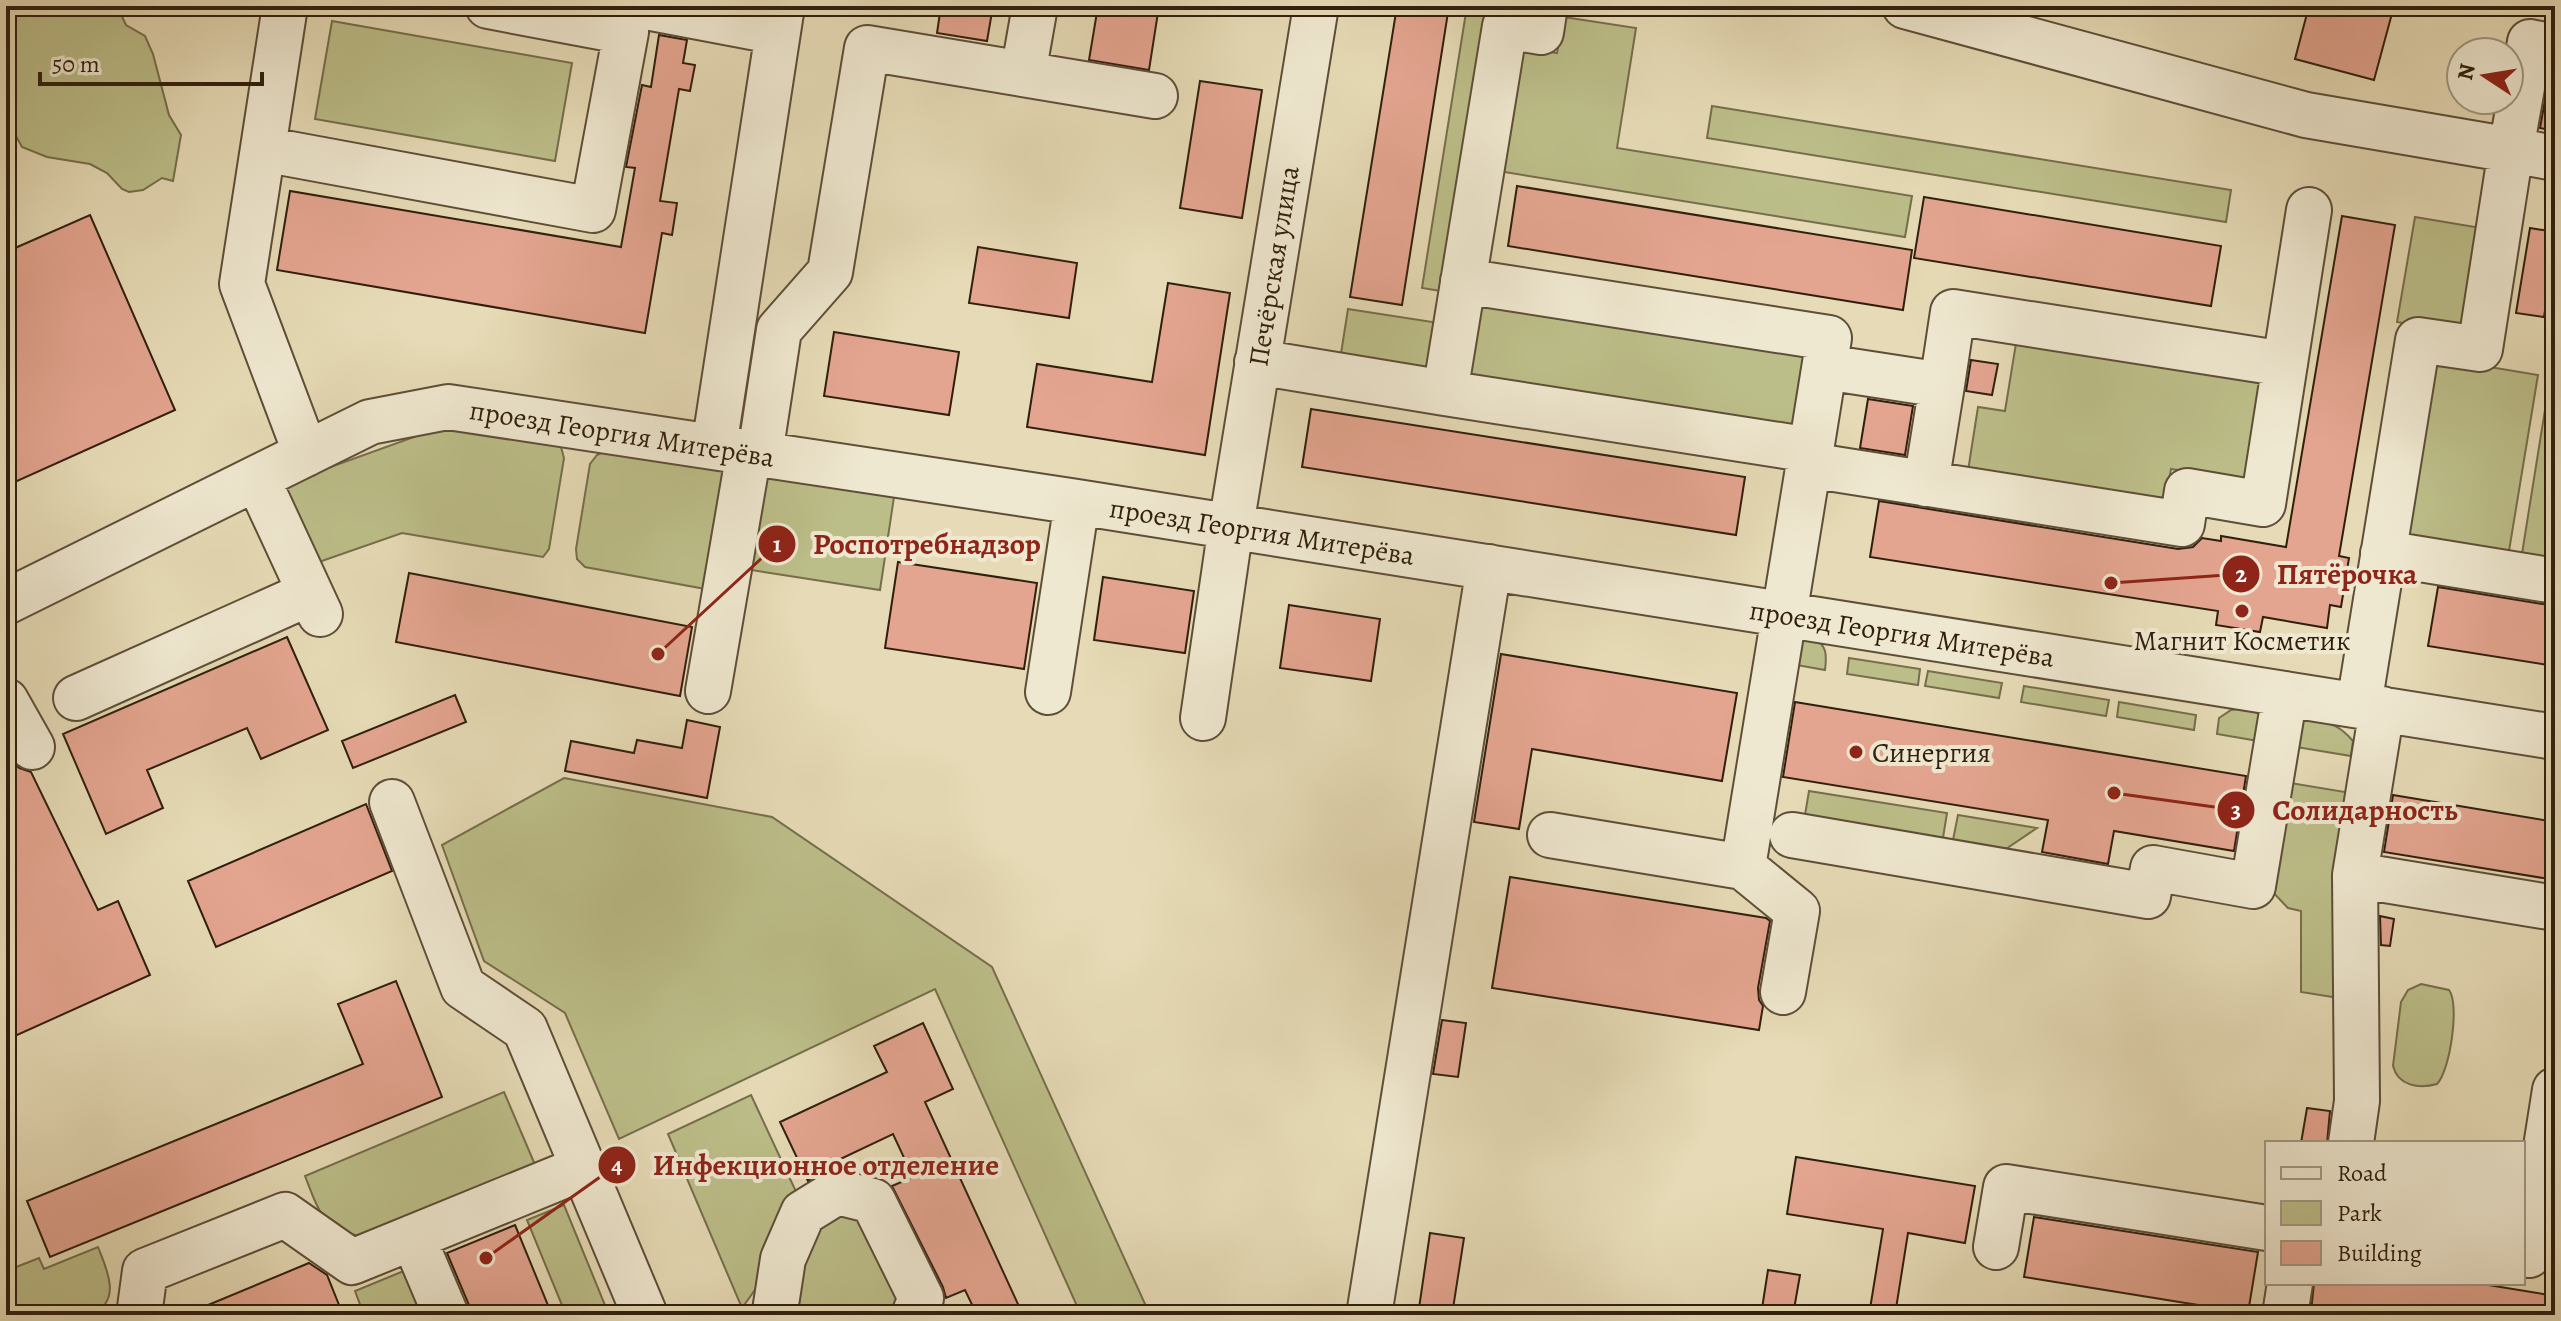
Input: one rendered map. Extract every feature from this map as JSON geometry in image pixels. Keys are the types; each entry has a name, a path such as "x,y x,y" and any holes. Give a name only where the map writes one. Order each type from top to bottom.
{"street":[{"path":"285,6 242,284 306,454"},
{"path":"488,6 632,15 780,19 741,451 708,691"},
{"path":"1023,74 1035,6"},
{"name":"Печёрская улица","path":"1203,718 1257,362 1316,6"},
{"path":"1445,393 1505,26 1541,32 1545,6"},
{"path":"1905,6 2306,115 2555,158"},
{"path":"263,149 593,210 632,15"},
{"path":"2351,1141 2357,1101 2355,875 2383,553 2418,340 2480,349 2530,42 2555,47"},
{"path":"741,451 779,330 830,272 867,48 1155,96"},
{"path":"1257,362 1810,458 1926,484 2182,524 2187,491 2263,504 2309,210"},
{"path":"1463,281 1829,338 1743,867"},
{"path":"1926,484 1953,312 2285,364"},
{"path":"1825,367 1942,385"},
{"name":"проезд Георгия Митерёва","path":"6,602 370,422 448,407 1231,526 2555,737"},
{"path":"76,698 315,604 257,478"},
{"path":"1048,692 1077,502"},
{"path":"2383,553 2555,581"},
{"path":"1369,1315 1489,567"},
{"path":"1792,835 2148,896 2153,868 2253,886 2285,694"},
{"path":"6,701 32,747"},
{"path":"392,802 463,987 525,1029 645,1315"},
{"path":"1550,835 1743,867 1797,911 1783,992"},
{"path":"2355,875 2555,908"},
{"path":"2525,1254 2529,1255 2555,1090"},
{"path":"139,1315 145,1271 285,1215 352,1262 585,1167"},
{"path":"1996,1247 2006,1187 2265,1228"},
{"path":"775,1314 783,1259 803,1213 837,1192 873,1201 921,1298 914,1315"},
{"path":"413,1237 446,1315"},
{"path":"2285,1315 2290,1285"}],"green space":[{"path":"6,6 117,6 126,25 145,36 153,54 169,115 181,135 173,181 162,178 143,190 129,192 107,173 90,164 47,157 22,147 6,118"},
{"path":"1467,6 1532,6 1531,14 1492,9 1447,292 1422,288"},
{"path":"1564,17 1636,28 1617,148 1912,196 1905,237 1498,171 1518,47 1557,53"},
{"path":"332,21 572,63 555,161 315,119"},
{"path":"1712,106 2231,190 2226,222 1707,138"},
{"path":"2415,217 2487,229 2464,327 2442,330 2397,322"},
{"path":"1474,298 1811,351 1799,434 1461,381"},
{"path":"1348,309 1439,323 1430,375 1340,360"},
{"path":"2017,337 2261,375 2245,481 2171,469 2165,502 1968,471 1978,407 2005,411"},
{"path":"2555,347 2555,565 2521,560"},
{"path":"2430,357 2538,375 2508,557 2401,540"},
{"path":"450,424 553,441 561,447 564,458 549,549 543,557 402,533 319,562 283,484"},
{"path":"607,450 732,470 711,590 585,567 577,559 590,464 597,455"},
{"path":"759,476 894,497 880,590 745,569"},
{"path":"1812,637 1825,650 1825,670 1791,664 1801,639"},
{"path":"1849,658 1920,669 1918,685 1847,674"},
{"path":"1928,671 2002,683 1999,698 1925,686"},
{"path":"2024,686 2109,700 2106,716 2021,702"},
{"path":"2119,702 2196,715 2194,730 2117,717"},
{"path":"2245,708 2260,714 2264,742 2217,734 2219,718 2231,710"},
{"path":"2314,720 2336,726 2349,736 2353,741 2351,756 2290,746 2292,730 2304,721"},
{"path":"564,778 772,817 992,967 1150,1315 1081,1315 935,989 619,1139 565,1013 484,961 442,845"},
{"path":"2284,782 2351,793 2339,998 2301,992 2301,911 2288,908 2266,885"},
{"path":"1809,791 1947,813 1942,844 1804,821"},
{"path":"1958,815 2037,828 2000,853 1952,845"},
{"path":"2421,984 2449,990 2454,1009 2449,1052 2442,1077 2437,1084 2423,1086 2404,1082 2393,1066 2401,1002 2408,990"},
{"path":"504,1092 536,1167 363,1236 339,1230 324,1217 305,1176"},
{"path":"751,1095 799,1198 762,1280 742,1308 668,1134"},
{"path":"564,1205 609,1315 566,1315 527,1220"},
{"path":"840,1205 868,1215 906,1296 900,1315 811,1315 793,1303 814,1223"},
{"path":"98,1247 110,1285 106,1302 100,1309 90,1315 6,1315 6,1271 39,1258 44,1269"},
{"path":"406,1270 424,1315 364,1315 355,1291"}],"building":[{"path":"941,6 993,6 987,41 937,33"},
{"path":"1098,6 1159,6 1149,70 1089,60"},
{"path":"1397,6 1449,6 1402,305 1350,297"},
{"path":"2309,6 2394,6 2374,80 2295,59"},
{"path":"659,35 687,40 683,63 695,65 690,91 679,89 660,201 677,203 672,235 662,233 645,333 277,270 290,191 621,247 635,168 626,167 642,85 651,87"},
{"path":"2555,71 2555,131 2540,128 2550,72"},
{"path":"1200,81 1262,90 1242,218 1180,208"},
{"path":"1517,186 1912,250 1903,310 1508,246"},
{"path":"1924,197 2221,246 2211,306 1914,258"},
{"path":"90,215 175,410 6,486 6,252"},
{"path":"2342,216 2395,225 2339,556 2349,558 2341,607 2330,605 2327,628 2263,617 2260,632 2216,625 2218,611 1870,557 1879,501 2178,549 2193,547 2202,538 2221,541 2221,536 2286,547"},
{"path":"2530,228 2555,232 2544,317 2516,313"},
{"path":"978,247 1077,263 1069,318 969,303"},
{"path":"1168,283 1230,293 1205,455 1027,427 1037,364 1152,382"},
{"path":"834,332 959,352 949,415 824,396"},
{"path":"1971,360 1998,364 1992,395 1966,391"},
{"path":"1868,399 1913,406 1905,455 1860,448"},
{"path":"1311,409 1745,477 1736,535 1302,467"},
{"path":"898,562 1037,583 1024,669 885,648"},
{"path":"409,573 692,627 680,696 396,642"},
{"path":"1103,577 1194,591 1185,653 1094,640"},
{"path":"2438,587 2555,606 2555,666 2428,646"},
{"path":"1289,605 1380,619 1371,681 1280,668"},
{"path":"287,637 328,730 261,759 247,728 147,770 163,808 106,834 63,734"},
{"path":"1501,654 1737,693 1722,781 1532,749 1519,829 1474,822"},
{"path":"455,695 466,722 353,768 342,741"},
{"path":"1795,702 2246,776 2234,851 2114,831 2108,864 2042,852 2048,820 1783,777"},
{"path":"687,720 720,727 707,798 565,771 571,741 634,753 637,740 682,748"},
{"path":"6,752 19,768 31,772 98,910 118,901 150,975 6,1040"},
{"path":"2393,795 2555,822 2555,880 2384,852"},
{"path":"366,804 392,871 216,947 188,881"},
{"path":"1510,877 1766,918 1770,921 1758,988 1763,1006 1759,1030 1492,988"},
{"path":"2380,916 2394,919 2390,946 2381,945"},
{"path":"396,981 442,1097 50,1257 27,1201 363,1064 338,1004"},
{"path":"1442,1020 1466,1023 1458,1077 1433,1074"},
{"path":"923,1023 953,1089 925,1102 1023,1315 977,1315 965,1290 946,1298 892,1186 913,1177 893,1134 834,1162 836,1167 824,1170 808,1181 780,1122 887,1072 874,1046"},
{"path":"2307,1108 2330,1111 2327,1141 2301,1141"},
{"path":"1796,1157 1975,1186 1965,1243 1908,1233 1895,1315 1869,1315 1883,1229 1787,1214"},
{"path":"2034,1217 2258,1252 2248,1313 2024,1277"},
{"path":"515,1225 552,1315 470,1315 469,1305 447,1253"},
{"path":"1430,1233 1464,1238 1452,1315 1418,1315"},
{"path":"309,1263 327,1275 343,1315 184,1315"},
{"path":"1768,1270 1800,1275 1793,1315 1761,1315"},
{"path":"2314,1285 2488,1285 2555,1296 2555,1315 2331,1315 2311,1312"}],"place":[{"name":"Пятёрочка","path":"2111,583"},
{"name":"Магнит Косметик","path":"2242,611"},
{"name":"Роспотребнадзор","path":"658,654"},
{"name":"Синергия","path":"1856,752"},
{"name":"Солидарность","path":"2114,793"},
{"name":"Инфекционное отделение","path":"486,1258"}]}
